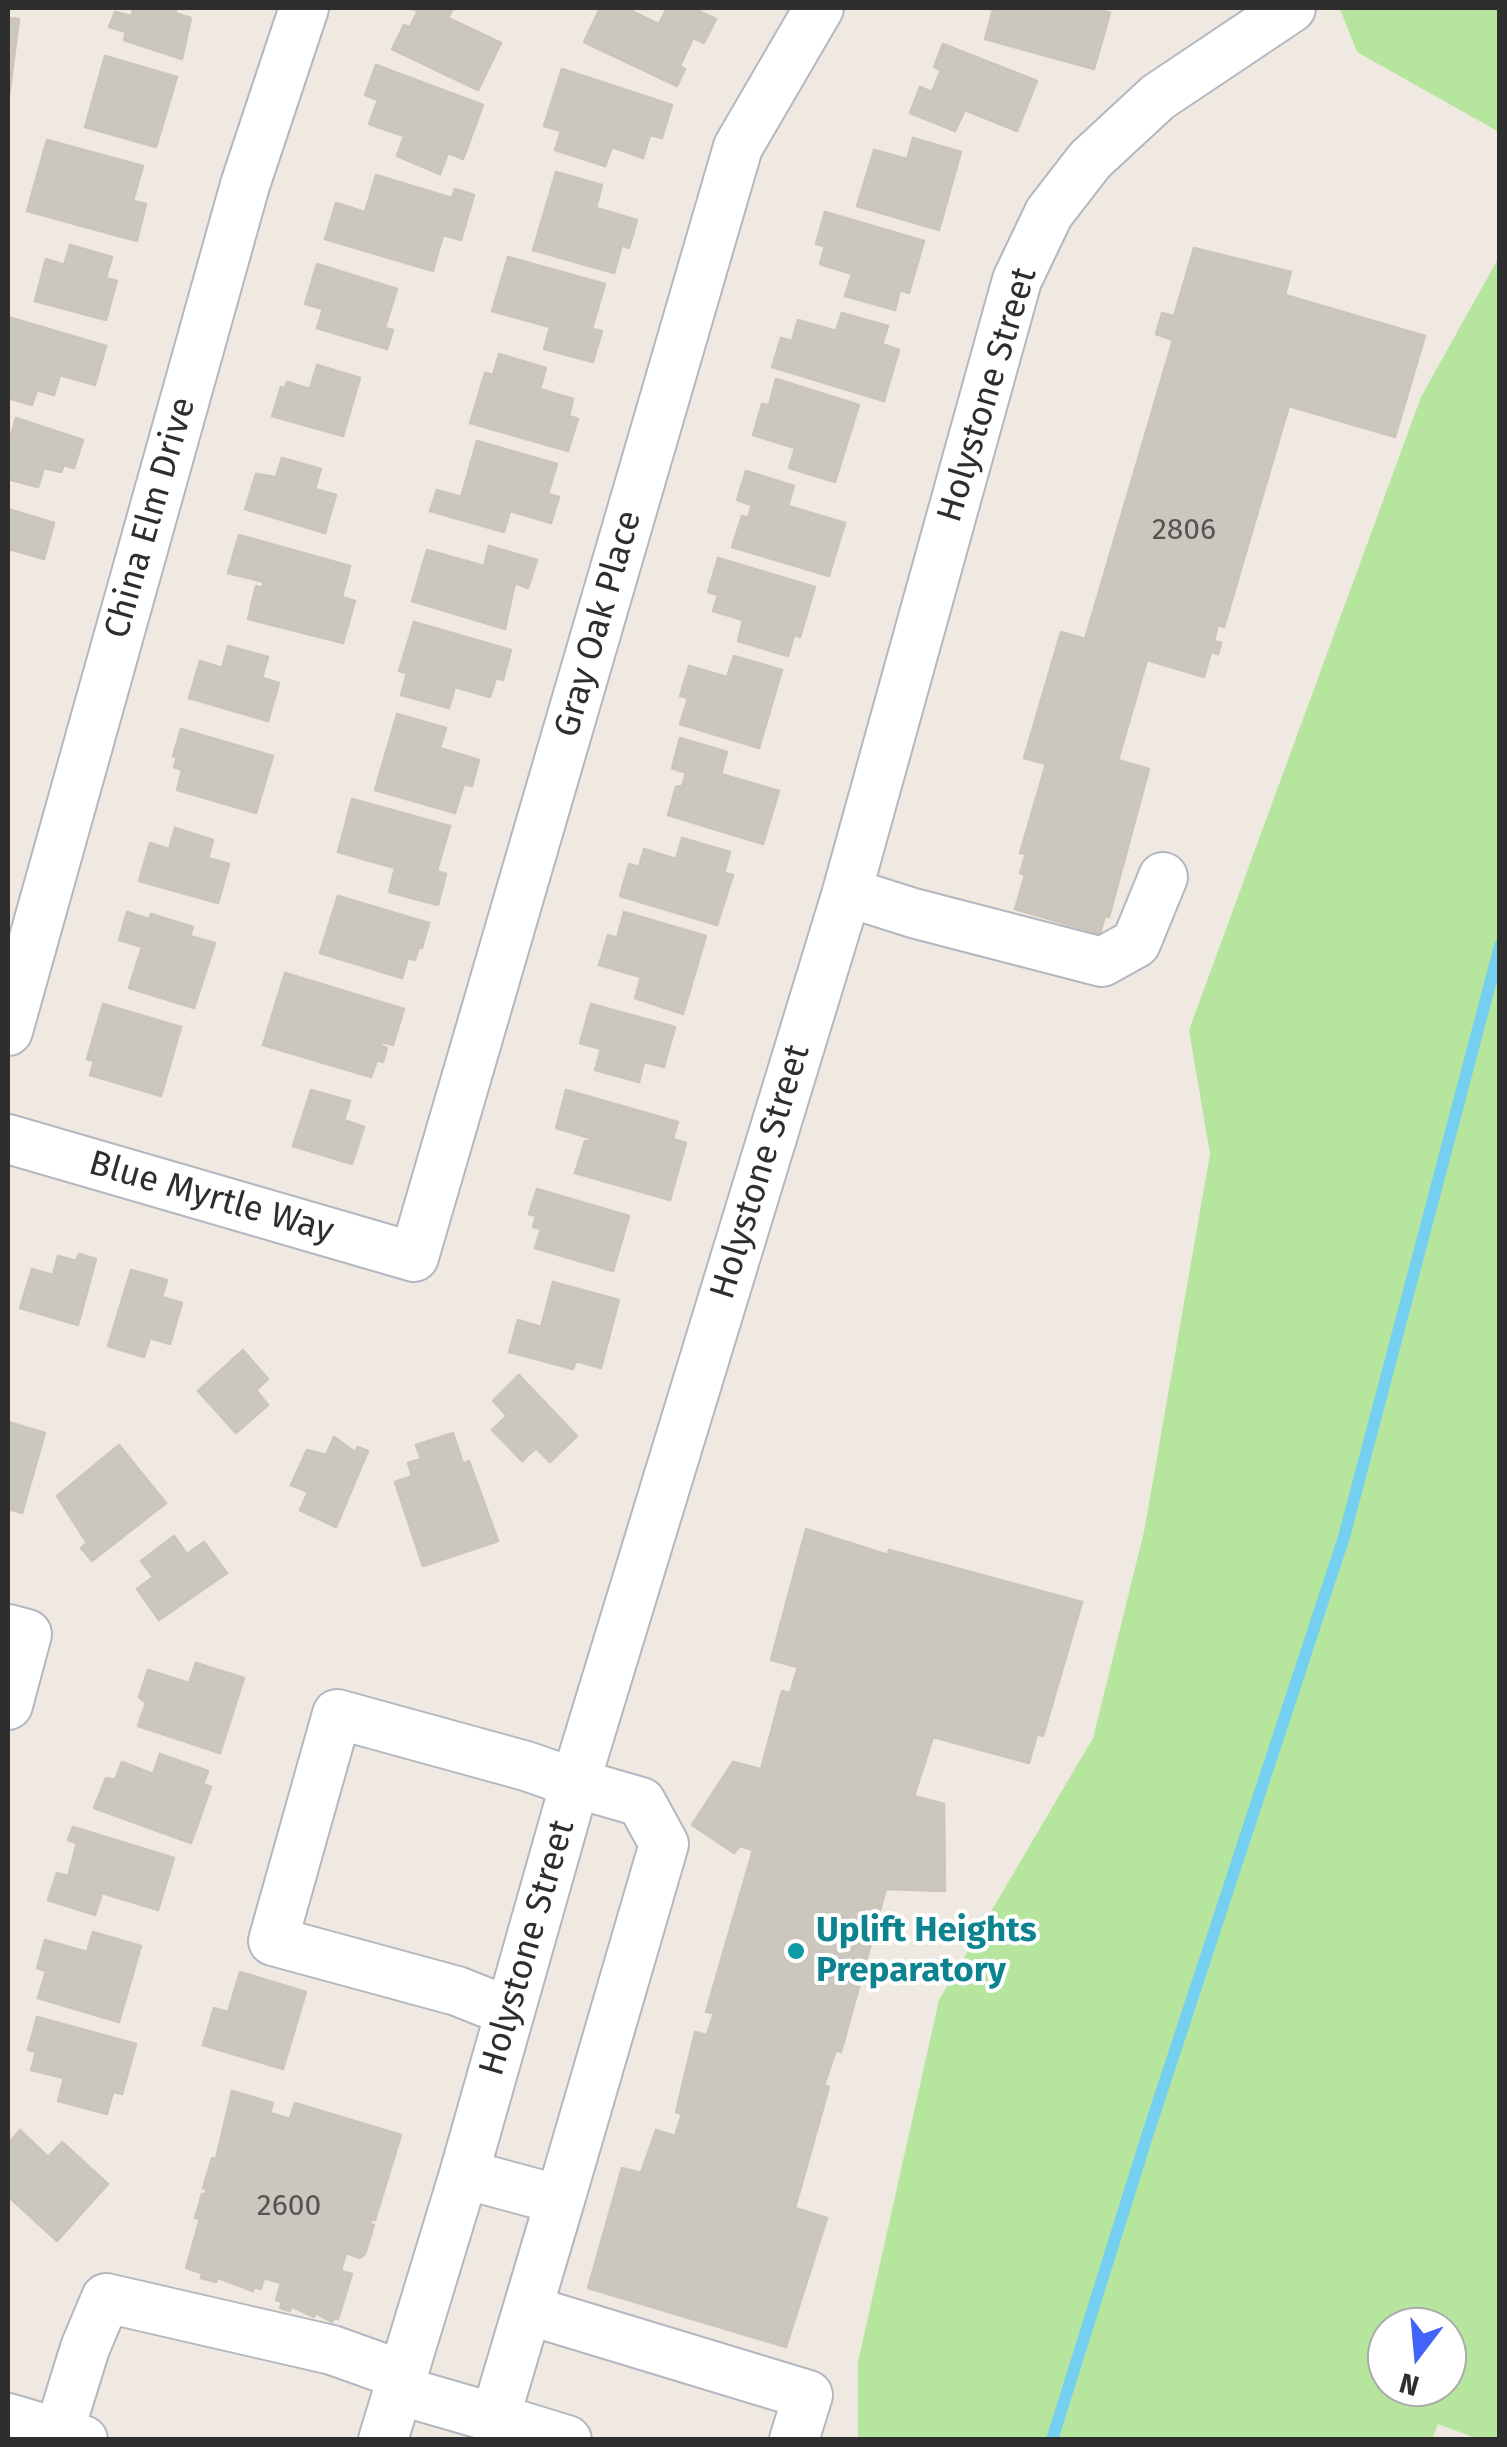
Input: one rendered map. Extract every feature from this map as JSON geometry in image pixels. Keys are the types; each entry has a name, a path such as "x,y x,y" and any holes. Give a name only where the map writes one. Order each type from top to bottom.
{"street":[{"name":"China Elm Drive","path":"8,1031 245,185 304,8"},
{"name":"Gray Oak Place","path":"414,1257 738,147 819,8"},
{"name":"Holystone Street","path":"383,2440 464,2174 575,1783 847,892 1018,280 1050,214 1090,160 1239,22 1291,8"},
{"path":"847,892 1102,962 1136,943 1163,877"},
{"name":"Blue Myrtle Way","path":"8,1139 414,1257"},
{"path":"8,1705 17,1632"},
{"path":"495,2418 664,1844 641,1802 337,1714 273,1941 457,1991 510,2012"},
{"path":"464,2174 560,2200"},
{"path":"8,2418 71,2436 85,2348 106,2298 332,2350 400,2382 567,2440"},
{"path":"528,2310 808,2396 794,2440"}],"green space":[{"path":"1499,8 1499,132 1357,52 1340,9"},
{"path":"1499,257 1499,2439 1478,2439 1438,2424 1432,2440 858,2439 858,2362 939,2000 1093,1738 1144,1532 1210,1154 1189,1030 1421,397"}],"building":[{"path":"134,8 177,8 175,13 191,18 182,59 124,40 126,32 109,27 115,12 131,16"},
{"path":"411,8 453,8 448,18 501,43 478,90 392,49 404,25 410,27 418,11"},
{"path":"600,8 626,8 659,24 667,8 692,8 716,19 704,43 693,38 680,66 685,69 677,86 584,42"},
{"path":"1005,8 1094,8 1110,13 1094,69 985,39 993,9 1004,12"},
{"path":"8,18 19,19 9,96 8,96"},
{"path":"943,44 1037,81 1017,131 965,110 955,131 910,113 920,87 932,92 941,70 934,67"},
{"path":"105,56 177,77 156,147 85,127"},
{"path":"376,65 483,105 463,159 448,153 440,174 397,156 404,136 369,124 378,100 365,95"},
{"path":"562,69 672,105 662,138 650,135 643,158 612,147 605,166 555,150 561,131 544,126"},
{"path":"913,138 961,152 939,230 857,206 874,150 907,159"},
{"path":"47,140 143,166 133,201 146,204 137,241 27,211"},
{"path":"556,172 602,185 596,208 637,220 629,248 622,245 614,273 533,250"},
{"path":"376,175 452,198 455,189 474,195 461,240 443,235 433,271 325,239 336,203 365,212"},
{"path":"825,212 924,241 909,293 900,290 895,310 845,296 852,274 820,264 825,246 816,244"},
{"path":"70,245 112,257 106,278 117,281 106,320 35,301 46,259 64,265"},
{"path":"1194,248 1291,272 1285,295 1425,336 1395,437 1289,406 1224,627 1218,625 1214,641 1221,643 1218,654 1211,652 1204,677 1147,660 1118,760 1149,769 1109,917 1105,916 1100,934 1015,909 1025,875 1020,873 1026,854 1020,853 1046,764 1024,758 1061,632 1085,639 1173,340 1156,334 1162,313 1174,316"},
{"path":"508,257 605,284 592,329 602,331 593,362 544,349 550,327 492,311"},
{"path":"317,264 397,289 385,328 393,330 387,349 317,328 323,309 305,304"},
{"path":"842,313 888,326 882,344 899,350 884,401 772,367 781,338 792,341 798,320 836,331"},
{"path":"8,317 106,346 95,385 60,375 54,395 37,390 32,405 8,398"},
{"path":"499,354 546,368 540,389 573,399 569,416 578,419 568,451 470,423 485,373 493,375"},
{"path":"317,365 360,378 343,436 272,416 281,387 285,388 287,382 310,389"},
{"path":"776,379 859,405 835,482 789,468 795,448 753,435 762,404 769,405"},
{"path":"16,418 83,440 74,468 64,465 61,472 44,468 38,487 8,479 8,445"},
{"path":"477,441 557,464 548,494 559,497 551,523 510,511 504,532 430,511 437,490 461,497"},
{"path":"282,458 321,469 315,489 336,495 325,533 245,509 256,474 276,477"},
{"path":"746,471 794,486 788,506 845,523 829,576 732,547 742,516 748,518 752,505 737,500"},
{"path":"8,509 54,523 44,559 9,549 8,554"},
{"path":"239,535 350,566 342,597 355,601 343,643 248,619 256,586 262,588 264,582 228,573"},
{"path":"489,546 537,560 528,588 515,583 505,629 412,601 427,550 484,566"},
{"path":"718,558 815,587 800,637 794,635 788,656 738,641 743,620 713,611 718,595 708,592"},
{"path":"414,622 511,650 503,680 496,678 490,697 455,687 449,708 401,695 407,673 399,671"},
{"path":"228,646 268,657 262,678 279,683 268,721 189,698 200,661 222,668"},
{"path":"734,656 782,670 759,748 680,724 688,698 680,696 689,666 727,677"},
{"path":"397,714 446,728 440,748 479,760 472,786 464,784 455,813 375,790"},
{"path":"181,729 273,756 256,813 177,790 182,770 174,767 177,757 173,756"},
{"path":"680,738 727,752 721,774 779,791 763,844 668,815 676,787 682,786 686,773 672,768"},
{"path":"352,799 450,826 437,871 446,874 438,905 389,892 395,868 338,852"},
{"path":"175,828 213,840 208,858 229,864 218,903 139,881 150,843 169,849"},
{"path":"682,838 730,852 724,873 733,875 717,925 620,896 629,864 639,867 644,849 676,859"},
{"path":"338,896 429,923 422,948 419,947 415,960 408,958 402,978 320,953"},
{"path":"127,912 149,919 151,914 193,927 190,936 215,943 194,1008 129,988 142,947 119,940"},
{"path":"624,912 706,936 683,1014 635,998 641,977 599,965 608,935 617,938"},
{"path":"285,973 404,1009 393,1045 382,1042 381,1046 387,1048 383,1062 377,1060 371,1077 263,1045"},
{"path":"103,1004 181,1027 161,1096 90,1075 94,1061 87,1059"},
{"path":"591,1004 675,1027 664,1067 644,1062 639,1082 595,1070 601,1049 580,1043"},
{"path":"311,1090 350,1101 344,1120 364,1127 352,1164 293,1146"},
{"path":"566,1090 678,1122 673,1139 686,1143 670,1200 575,1173 585,1141 590,1138 556,1128"},
{"path":"537,1189 629,1216 613,1271 535,1248 541,1229 533,1227 536,1216 529,1214"},
{"path":"79,1254 96,1259 78,1325 20,1308 32,1269 53,1275 58,1256 76,1261"},
{"path":"131,1270 167,1280 162,1297 182,1303 170,1344 150,1338 144,1357 108,1346"},
{"path":"553,1282 619,1300 601,1368 576,1361 573,1369 509,1352 518,1320 541,1327"},
{"path":"243,1350 268,1379 256,1390 268,1405 236,1433 198,1391"},
{"path":"519,1375 577,1436 550,1462 536,1448 522,1461 492,1430 507,1416 493,1401"},
{"path":"8,1422 45,1433 22,1513 8,1509"},
{"path":"453,1433 463,1464 469,1461 498,1541 423,1566 395,1482 412,1476 408,1463 421,1459 416,1445"},
{"path":"334,1437 355,1452 358,1447 368,1451 336,1527 300,1510 308,1492 291,1485 307,1450 326,1455"},
{"path":"119,1445 166,1503 92,1561 81,1548 87,1543 57,1496"},
{"name":"Uplift Heights Preparatory","path":"806,1529 888,1555 889,1550 1082,1602 1043,1736 1037,1734 1029,1763 933,1737 914,1796 944,1804 945,1891 886,1889 841,2052 836,2050 824,2085 829,2087 795,2208 827,2218 786,2347 588,2288 622,2168 641,2173 656,2130 675,2136 682,2114 676,2112 695,2032 707,2035 714,2013 706,2012 753,1850 740,1846 734,1853 692,1825 733,1762 761,1769 782,1691 790,1693 798,1667 771,1660"},
{"path":"174,1536 187,1554 204,1542 227,1573 159,1620 137,1589 153,1577 141,1561"},
{"path":"196,1663 244,1678 220,1753 138,1726 146,1703 139,1697 148,1670 189,1683"},
{"path":"160,1754 208,1771 203,1784 211,1787 191,1843 94,1808 106,1778 115,1780 122,1762 153,1774"},
{"path":"73,1827 174,1858 158,1910 102,1893 95,1915 48,1900 57,1873 68,1876 77,1843 68,1840"},
{"path":"93,1932 141,1946 119,2022 38,1998 46,1971 37,1968 45,1940 87,1952"},
{"path":"240,1972 306,1992 283,2069 203,2045 214,2008 228,2012"},
{"path":"37,2017 136,2044 122,2094 113,2092 107,2114 58,2101 64,2078 31,2070 36,2052 28,2050"},
{"path":"232,2091 273,2103 270,2113 290,2119 295,2103 401,2135 375,2220 371,2219 370,2224 374,2225 365,2254 360,2258 346,2253 341,2271 352,2274 338,2319 332,2322 291,2306 290,2311 280,2308 282,2302 276,2300 281,2283 264,2278 261,2289 254,2287 253,2291 218,2278 216,2282 201,2278 202,2273 186,2268 200,2219 195,2218 207,2189 203,2188 212,2158 216,2159"},
{"path":"20,2130 48,2157 62,2142 108,2184 57,2241 8,2196 8,2144"}],"waterway":[{"path":"1052,2440 1148,2133 1344,1537 1500,946"}],"place":[{"name":"Uplift Heights Preparatory","path":"796,1951"}]}
